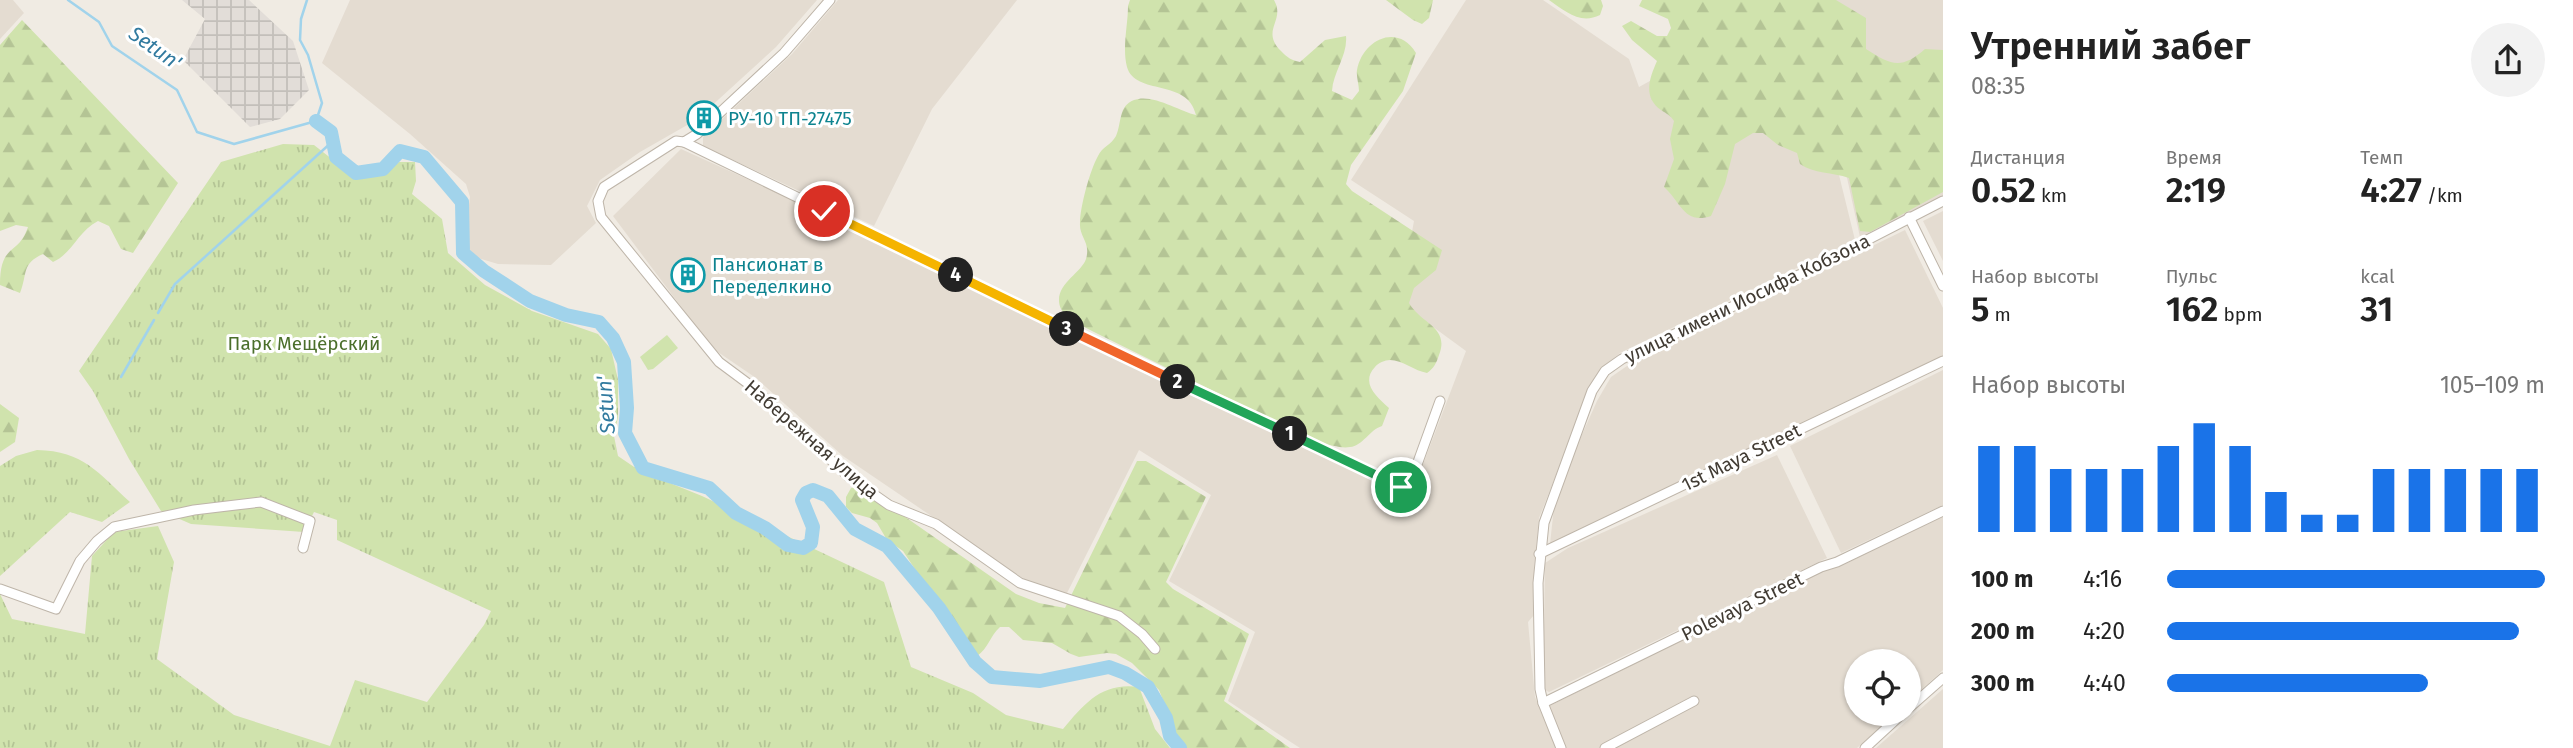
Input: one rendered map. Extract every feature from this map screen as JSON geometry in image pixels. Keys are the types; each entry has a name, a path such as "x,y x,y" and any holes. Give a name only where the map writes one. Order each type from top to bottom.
{"street":[{"path":"684,142 697,134 784,53 830,0"},
{"name":"Набережная улица","path":"684,142 676,141 604,187 598,201 601,217 719,362 754,388 849,477 889,505 936,524 1020,583 1119,616 1142,634 1155,649"},
{"path":"684,142 1082,336 1406,488 1410,484 1440,401"},
{"name":"улица имени Иосифа Кобзона","path":"1561,748 1540,689 1539,554 1548,507 1592,391 1605,371 1622,359 1801,274 1943,201"},
{"path":"1909,217 1943,286"},
{"name":"1st Maya Street","path":"1539,554 1943,360"},
{"path":"0,589 56,609 80,561 97,541 114,527 194,510 261,502 310,520 303,548"},
{"name":"Polevaya Street","path":"1543,703 1821,567 1837,562 1943,511"},
{"path":"1921,697 1943,678"},
{"path":"1605,748 1694,701"},
{"path":"1865,748 1889,726"}],"shaded area":[{"path":"0,0 13,0 24,13 0,39"},
{"path":"182,0 249,0 293,41 309,90 280,119 250,127 183,60 205,19"},
{"path":"350,0 817,0 776,47 696,120 640,152 600,180 587,206 596,223 551,265 498,264 478,258 468,248 465,238 470,197 466,184 410,134 322,63"},
{"path":"838,0 1017,0 932,109 874,226 703,146 703,137 792,54"},
{"path":"1466,0 1543,0 1629,59 1639,87 1796,0 1855,240 1620,353 1604,366 1591,387 1539,518 1534,568 1534,615 1528,622 1535,697 1558,748 1300,748 1228,701 1255,632 1169,581 1211,495 1139,450 1066,595 1027,581 843,456 756,378 712,348 613,216 681,149 798,202 1101,352 1409,492 1419,475 1466,351 1399,302 1414,221 1351,180"},
{"path":"1808,0 1943,0 1943,198 1860,237"},
{"path":"1943,211 1943,261 1923,221"},
{"path":"1905,230 1943,308 1943,356 1550,544 1554,507 1572,457 1611,377 1627,366"},
{"path":"1943,370 1943,505 1841,553 1790,446"},
{"path":"1777,455 1827,558 1549,692 1543,689 1545,563 1568,548"},
{"path":"1943,516 1943,670 1921,690 1921,649 1844,649 1844,726 1882,726 1857,748 1566,748 1547,707 1816,574 1845,564"},
{"path":"1943,689 1943,748 1876,748 1901,726 1921,726 1921,708"}],"green space":[{"path":"1130,0 1274,0 1277,7 1273,31 1275,44 1292,59 1300,62 1325,40 1346,36 1345,50 1332,91 1352,100 1359,91 1357,72 1361,59 1374,43 1391,37 1400,39 1409,44 1416,53 1403,91 1351,165 1346,184 1352,191 1442,250 1436,270 1414,288 1409,303 1438,332 1441,346 1436,363 1427,373 1395,360 1384,361 1375,367 1369,379 1370,384 1375,394 1389,408 1382,426 1355,446 1321,444 1082,326 1067,317 1061,309 1059,301 1063,287 1086,259 1087,248 1080,223 1089,179 1100,153 1116,136 1125,106 1134,100 1149,99 1196,115 1183,96 1140,82 1132,76 1127,67 1125,52"},
{"path":"1386,0 1433,0 1429,18 1422,24"},
{"path":"1549,0 1601,0 1603,6 1600,15 1579,18"},
{"path":"1642,0 1836,0 1866,18 1866,49 1882,59 1896,63 1909,60 1925,49 1943,50 1943,192 1870,232 1860,231 1849,178 1805,167 1800,164 1797,153 1778,145 1763,133 1753,133 1735,144 1725,184 1711,216 1702,218 1689,215 1664,187 1674,159 1670,139 1674,121 1651,99 1650,80 1657,61 1632,40 1622,26 1631,21 1657,36 1667,36 1671,28 1668,19 1639,6"},
{"path":"22,20 178,183 133,253 121,249 109,226 98,221 85,230 60,258 53,262 43,254 31,262 20,293 0,285 3,262 28,227 16,225 0,231 0,45"},
{"name":"Парк Мещёрский","path":"283,144 314,145 351,174 383,174 399,162 415,162 416,181 412,194 442,219 448,253 485,285 532,311 598,334 611,349 618,380 618,417 614,436 618,456 640,471 702,496 884,582 911,667 973,693 1006,715 1063,729 1087,703 1104,691 1126,686 1139,687 1155,729 1170,748 0,748 0,594 12,619 85,634 92,556 114,532 158,526 174,562 157,659 234,715 330,746 355,680 427,702 484,625 491,611 337,540 337,520 314,512 304,532 191,524 161,511 79,371 221,162"},
{"path":"667,335 678,348 653,369 648,370 640,357"},
{"path":"0,404 19,418 15,442 0,452"},
{"path":"37,450 67,454 79,459 99,473 130,502 102,522 70,512 0,576 0,466 16,456"},
{"path":"1137,461 1146,461 1206,497 1166,582 1173,589 1249,634 1224,701 1290,748 1182,748 1159,690 1132,663 1116,654 1079,657 1052,643 1023,640 1009,627 1000,627 977,656 969,651 903,551 887,540 877,523 852,513 846,507 846,497 851,488 860,486 1016,594 1039,603 1065,608"}],"waterway":[{"name":"Setun'","path":"68,0 99,22 112,46 177,90 197,132 234,144 316,121 322,103 308,55 300,40 301,19 307,0"},
{"name":"Setun'","path":"316,121 331,132 336,157 356,173 383,169 400,151 424,157 462,202 463,253 484,271 530,301 566,315 599,322 613,338 624,362 627,408 625,433 643,468 709,488 736,513 765,528 788,545 803,548 811,543 813,527 802,500 806,493 813,490 828,496 855,529 887,546 939,608 975,662 992,677 1040,681 1109,667 1125,673 1148,687 1166,718 1170,736 1180,748"},
{"path":"158,313 175,284 333,141"},
{"path":"121,377 154,320"}],"place":[{"name":"РУ-10 ТП-27475","path":"704,118"},
{"name":"Пансионат в Переделкино","path":"688,275"}],"route":[{"path":"824,211 1401,487"}]}
